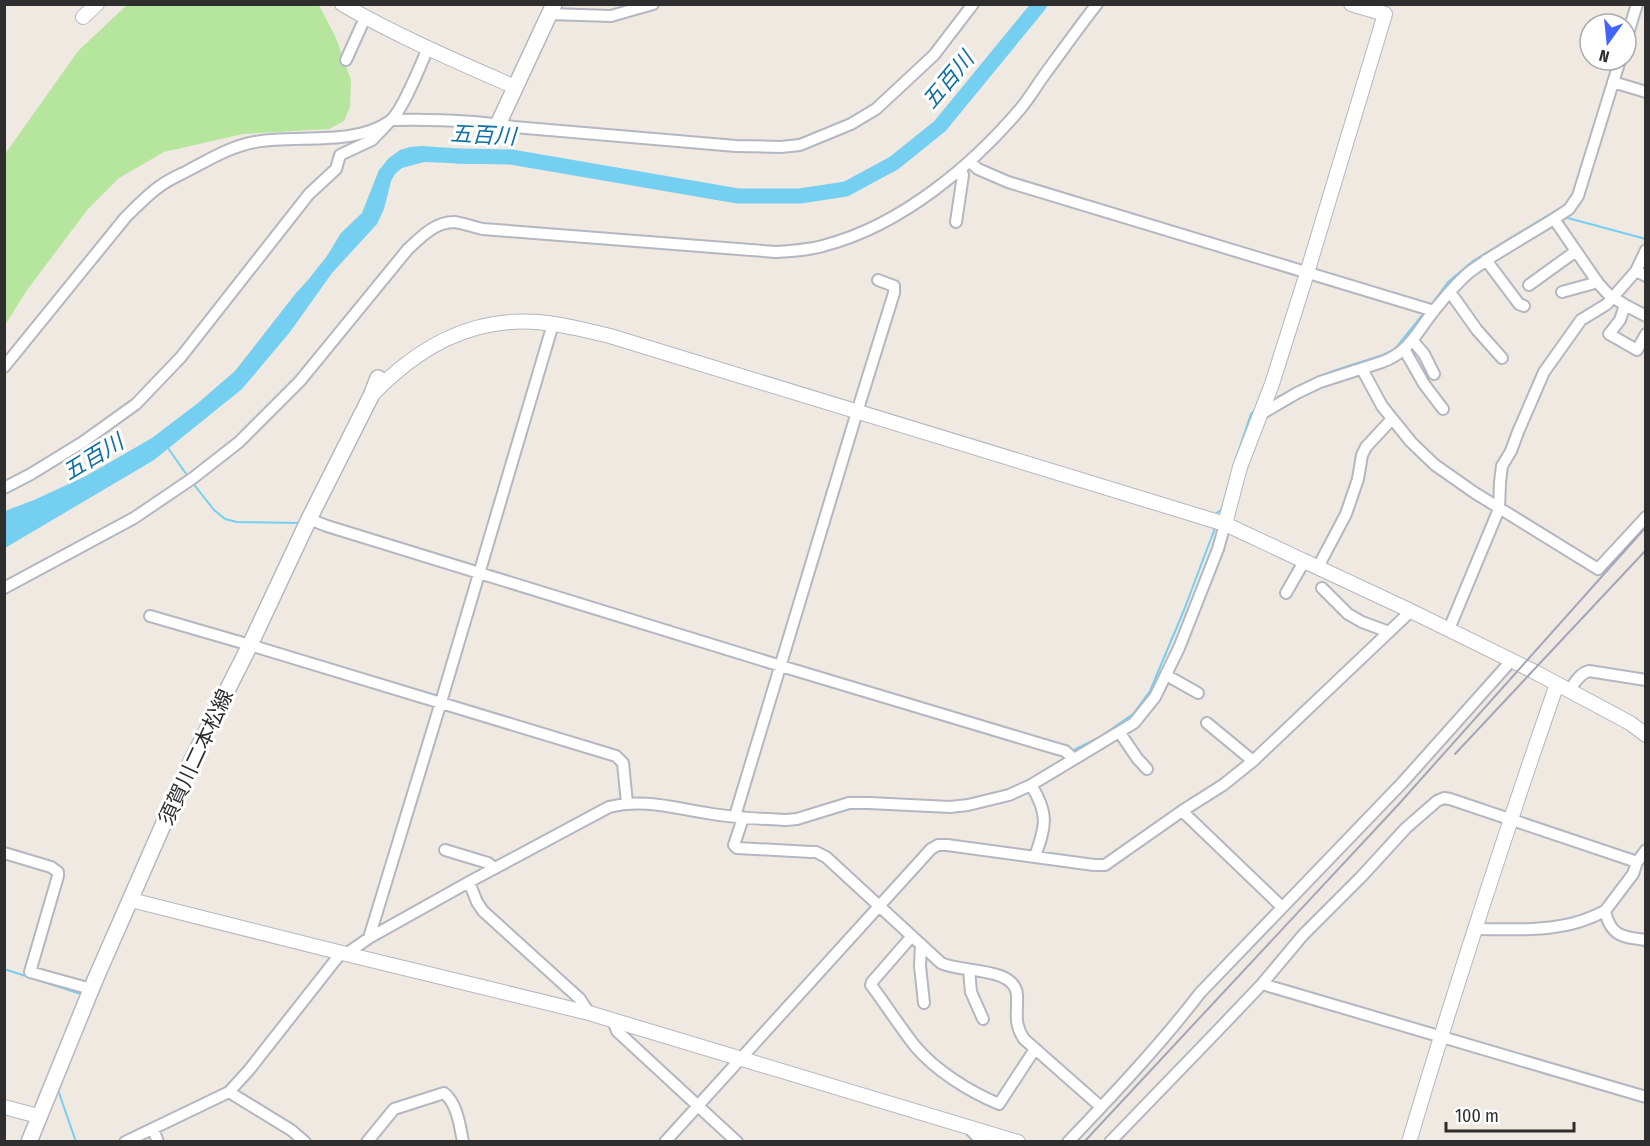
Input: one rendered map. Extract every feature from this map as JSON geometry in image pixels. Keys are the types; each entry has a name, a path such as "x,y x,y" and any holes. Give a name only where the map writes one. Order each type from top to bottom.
{"main road":[{"path":"496,128 552,9"},
{"name":"須賀川二本松線","path":"29,1142 91,989 188,768 250,645 378,378"}],"street":[{"path":"83,17 97,4"},
{"path":"342,4 365,18 515,87"},
{"path":"552,9 611,16 653,4"},
{"path":"4,367 125,218 143,200 162,184 234,147 256,142 338,138 369,131 391,120 422,119 496,128 514,127 736,146 800,145 851,124 876,110 934,55 973,4"},
{"path":"4,588 134,518 193,478 239,442 300,381 408,249 435,226 453,222 483,229 776,252 802,250 844,240 876,226 910,206 966,166 1022,106 1097,4"},
{"path":"125,1142 229,1092 344,954 494,868 609,807 627,803 656,804 707,814 786,820 858,802 958,807 1009,795 1031,785 1120,733 1140,718 1155,697 1179,648 1214,559 1240,467 1272,384 1307,273 1384,14 1351,4"},
{"path":"346,60 365,18"},
{"path":"4,488 32,474 83,442 136,404 181,357 309,194 336,169 340,155 372,140 391,120 410,89 428,48"},
{"path":"1261,414 1320,382 1392,358 1413,341 1434,311 1469,273 1569,209 1578,196 1616,72"},
{"path":"1613,82 1646,92"},
{"path":"956,222 966,166"},
{"path":"966,166 1008,182 1434,311"},
{"path":"1556,218 1597,281 1612,297 1646,316"},
{"path":"1449,629 1499,508 1502,466 1511,451 1544,372 1581,320 1607,304 1612,297 1640,274 1646,250"},
{"path":"1529,285 1576,251"},
{"path":"1486,260 1519,304 1524,306"},
{"path":"878,279 894,286 894,293 781,666 739,817 734,845 737,848 820,854 941,963 955,968 1001,975 1012,983 1017,991 1017,1029 1024,1039 1101,1107"},
{"path":"1562,292 1597,281"},
{"path":"1450,292 1477,330 1502,358"},
{"path":"1625,305 1620,320 1609,334 1637,350 1646,334"},
{"path":"371,396 415,357 433,345 473,328 528,321 579,328 610,336 1225,524 1449,629 1630,723 1646,735"},
{"path":"369,938 553,324"},
{"path":"1413,341 1424,354 1434,374"},
{"path":"1404,349 1424,384 1443,409"},
{"path":"1362,369 1382,406 1411,442 1435,465 1453,479 1598,569 1646,517"},
{"path":"1318,567 1346,514 1366,447 1392,419"},
{"path":"309,519 781,666 1065,751 1074,759"},
{"path":"1286,594 1305,560"},
{"path":"1322,588 1348,614 1389,632"},
{"path":"665,1142 931,849 938,845 947,845 1105,865 1223,785 1253,761 1411,611"},
{"path":"150,616 616,756 623,763 627,803"},
{"path":"1068,1142 1200,993 1402,782 1511,661"},
{"path":"1409,1142 1510,819 1563,687 1589,671 1646,680"},
{"path":"1166,675 1198,693"},
{"path":"1207,723 1253,761"},
{"path":"1120,733 1147,769"},
{"path":"1031,785 1042,807 1045,826 1035,856"},
{"path":"1113,1141 1262,984 1303,935 1406,828 1437,801 1444,798 1450,799 1637,862"},
{"path":"1182,811 1282,907"},
{"path":"445,850 489,863 494,868"},
{"path":"1474,929 1535,929 1561,926 1586,920 1605,912 1633,874 1637,862 1646,850"},
{"path":"4,853 51,867 58,872 30,972 91,989"},
{"path":"469,882 483,911 580,999 589,1013"},
{"path":"131,900 589,1013 1018,1142"},
{"path":"1605,912 1614,930 1620,936 1646,940"},
{"path":"912,936 871,985 925,1056 956,1081 999,1104 1035,1049"},
{"path":"921,944 920,966 924,1003"},
{"path":"969,970 971,992 983,1019"},
{"path":"1262,984 1646,1097"},
{"path":"613,1021 616,1031 737,1142"},
{"path":"229,1092 291,1130 305,1142"},
{"path":"367,1142 394,1109 444,1093 451,1100 463,1142"},
{"path":"4,1107 38,1116"},
{"path":"967,1126 982,1142"},
{"path":"153,1129 158,1142"}],"green space":[{"path":"127,5 319,5 336,38 351,80 350,107 344,121 329,129 243,134 164,152 119,178 88,209 27,290 5,325 5,154 78,51"}],"water":[{"path":"422,146 481,150 474,164 424,162 402,168 391,181 384,209 377,224 332,273 290,332 242,389 154,460 5,548 5,511 86,476 152,438 235,371 327,256 341,233 362,213 379,170 400,150"}],"waterway":[{"name":"五百川","path":"457,156 511,157 738,196 800,196 846,189 894,163 940,126 1040,4"},
{"path":"1431,305 1448,282 1473,261 1550,214 1553,215"},
{"path":"1564,217 1646,239"},
{"path":"1320,377 1395,349 1424,313"},
{"path":"1278,397 1288,392"},
{"path":"1236,458 1251,414 1256,409"},
{"path":"168,448 189,478"},
{"path":"192,482 214,510 225,519 237,522 301,523"},
{"path":"1214,515 1221,510 1228,487"},
{"path":"1072,751 1100,737 1133,714 1150,691 1215,528"},
{"path":"4,969 81,994 81,996"},
{"path":"58,1090 76,1142"}],"railway":[{"path":"1084,1142 1398,805 1646,527"},
{"path":"1455,754 1646,550"}]}
